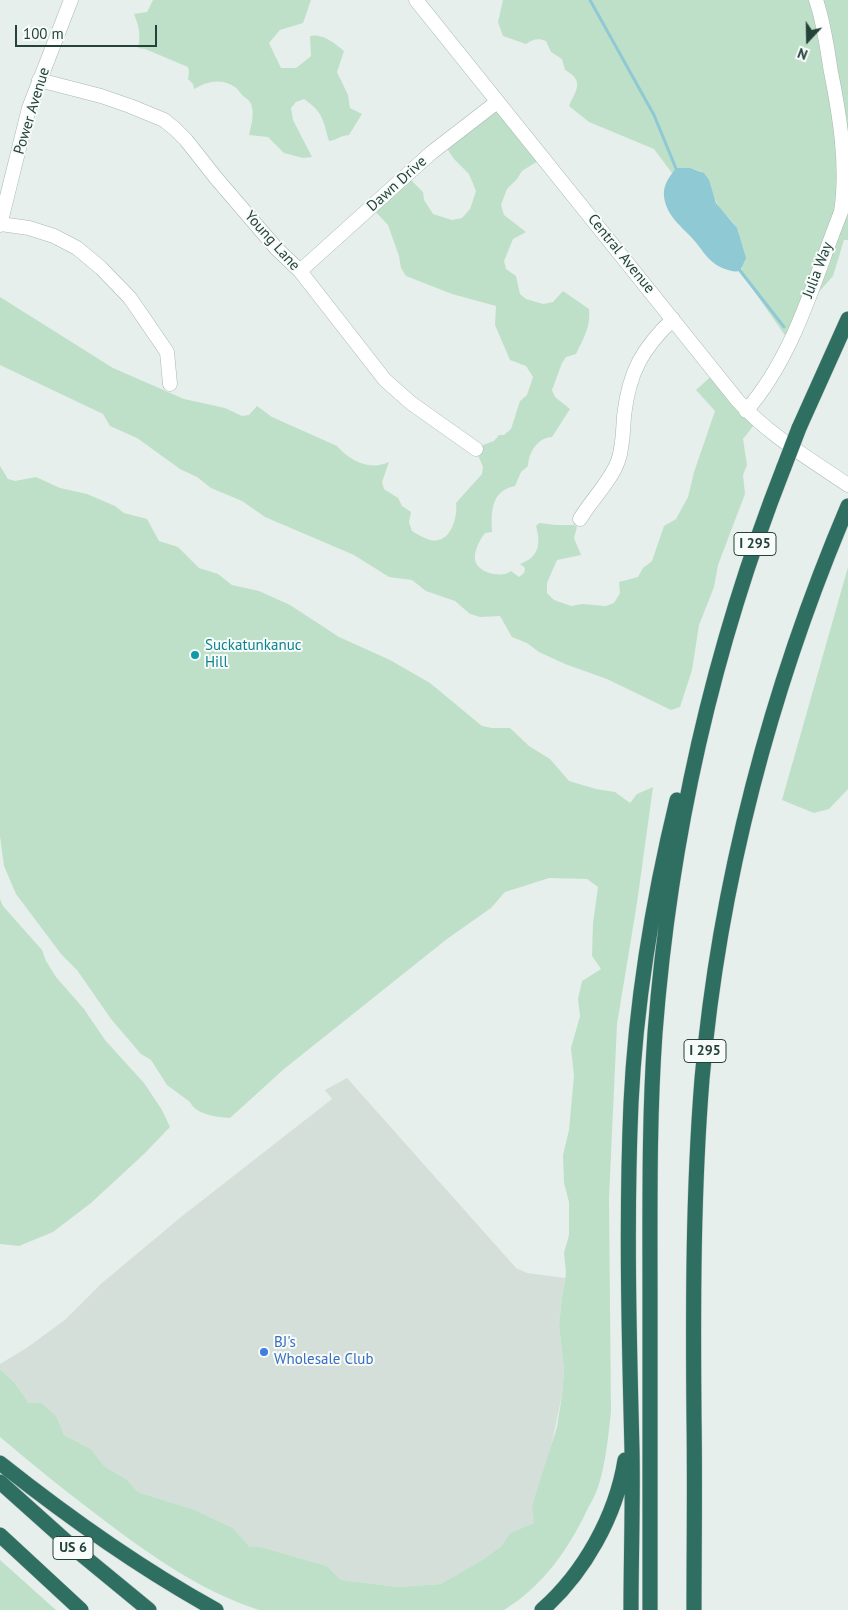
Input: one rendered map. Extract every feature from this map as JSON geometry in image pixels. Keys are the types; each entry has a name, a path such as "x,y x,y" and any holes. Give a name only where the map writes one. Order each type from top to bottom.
{"highway":[{"name":"I 295","path":"650,1610 650,1189 652,1102 655,1032 670,902 682,825 702,731 721,655 753,551 784,467 799,428 848,319"},
{"name":"I 295","path":"694,1610 696,1189 702,1086 710,1009 731,881 755,781 794,651 847,509"},
{"path":"631,1610 630,1198 632,1102 641,996 663,856 697,721 721,655"},
{"path":"542,1610 560,1592 585,1559 597,1539 616,1498 625,1459 630,1391"},
{"path":"0,1463 117,1549 162,1579 216,1610"},
{"name":"US 6","path":"0,1482 76,1550 150,1610"},
{"name":"US 6","path":"0,1535 81,1610"}],"street":[{"name":"Power Avenue","path":"0,224 26,118 71,0"},
{"name":"Central Avenue","path":"416,0 746,410 779,438 848,485"},
{"name":"Julia Way","path":"746,410 772,377 790,340 813,286 846,194 845,149 824,33 816,0"},
{"name":"Young Lane","path":"39,80 102,96 164,120 186,140 270,241 300,271 385,380 411,402 476,450"},
{"name":"Dawn Drive","path":"300,271 431,153 497,102"},
{"path":"0,224 29,228 54,236 77,248 101,268 130,298 167,352 170,384"},
{"path":"580,519 618,461 622,445 627,392 635,368 656,337 673,319"}],"shaded area":[{"path":"347,1078 516,1268 527,1273 565,1278 559,1325 564,1370 562,1395 535,1523 510,1533 502,1547 442,1584 398,1587 341,1580 327,1566 261,1547 250,1547 233,1528 195,1510 138,1492 126,1479 104,1466 91,1449 64,1435 57,1417 29,1403 15,1383 0,1369 0,1364 28,1347 66,1319 102,1283 181,1217 332,1099 325,1090"}],"green space":[{"path":"153,0 311,0 303,23 280,30 269,43 281,68 296,68 311,56 310,36 324,37 344,51 337,72 348,95 350,108 362,114 349,135 329,141 319,112 304,99 296,102 291,108 293,120 312,157 303,158 284,153 268,137 249,135 253,111 249,100 236,88 225,82 215,82 204,84 194,89 193,84 188,79 188,67 145,49 138,48 139,31 134,14 147,12"},
{"path":"503,0 848,0 848,240 844,240 833,276 818,293 801,335 791,342 789,341 740,271 742,269 741,254 737,229 718,205 705,175 687,168 676,168 672,173 654,149 589,122 569,106 577,86 575,78 565,70 562,59 551,52 546,41 536,39 526,44 503,36 498,22"},
{"path":"495,103 541,159 522,171 507,189 501,205 504,215 526,232 513,239 504,261 506,269 516,276 520,294 526,299 543,304 553,302 563,291 589,309 589,322 576,354 566,357 562,363 552,390 555,397 570,409 552,437 542,440 532,451 528,466 521,472 515,486 501,492 497,497 492,517 492,532 485,533 478,544 475,559 479,567 492,574 503,574 511,571 519,577 524,573 525,568 520,564 531,558 537,549 536,526 539,523 574,525 577,527 574,538 581,555 557,560 547,583 547,593 554,600 571,606 582,604 606,606 614,603 620,593 619,582 638,577 643,568 652,561 664,526 676,519 688,497 694,472 715,411 696,390 717,371 757,421 743,439 747,465 743,475 745,494 718,565 714,587 699,625 692,670 680,707 671,710 607,679 565,664 539,652 527,643 512,637 500,616 480,617 470,614 455,601 426,591 412,580 389,577 354,555 265,517 242,501 211,488 197,477 180,469 137,438 110,426 103,414 0,365 0,297 113,368 184,399 225,408 242,416 249,415 257,406 272,417 337,446 348,456 361,463 382,465 389,462 382,482 384,489 398,498 402,506 411,512 409,522 412,531 430,540 443,538 448,534 454,523 456,503 482,474 483,467 475,448 494,441 499,435 504,435 511,429 520,401 527,395 533,377 526,366 510,360 495,325 496,306 452,294 406,276 401,268 399,256 388,225 372,208 408,177 423,192 424,200 433,214 452,220 462,218 470,209 476,191 469,174 454,159 444,144"},
{"path":"0,466 8,479 15,481 36,477 60,488 87,494 115,506 124,513 147,519 159,541 178,547 199,568 218,574 232,585 259,591 290,605 339,637 390,660 430,683 482,726 510,728 529,746 550,759 569,781 596,789 615,792 630,803 637,794 653,787 637,903 617,1024 609,1198 611,1412 605,1459 595,1495 563,1552 531,1590 504,1610 259,1610 197,1583 160,1560 78,1501 0,1437 0,1369 15,1383 29,1403 41,1403 57,1417 64,1435 91,1449 104,1466 126,1479 138,1492 195,1510 233,1528 250,1547 261,1547 327,1566 341,1580 398,1587 441,1584 501,1547 510,1533 534,1523 532,1506 557,1427 564,1370 559,1325 566,1273 564,1253 569,1235 569,1202 564,1183 563,1155 569,1130 574,1076 571,1048 580,1016 578,999 582,981 601,969 592,956 593,923 598,887 587,879 549,878 505,892 491,908 447,939 284,1069 230,1118 202,1113 167,1085 151,1060 141,1054 111,1019 77,970 61,954 16,894 4,866 0,836"},
{"path":"848,567 848,789 829,809 814,813 782,800"},
{"path":"0,899 3,906 42,950 46,961 56,977 84,1009 105,1040 144,1083 162,1110 170,1127 91,1203 53,1232 19,1246 0,1244"},
{"path":"0,1560 56,1610 0,1610"}],"water":[{"path":"676,168 690,168 704,173 709,180 716,203 737,228 746,258 740,271 729,270 714,263 671,214 665,203 664,188"}],"waterway":[{"path":"590,0 654,115 677,171"},
{"path":"738,268 784,327"}],"place":[{"name":"Suckatunkanuc Hill","path":"195,655"},
{"name":"BJ's Wholesale Club","path":"264,1352"}]}
